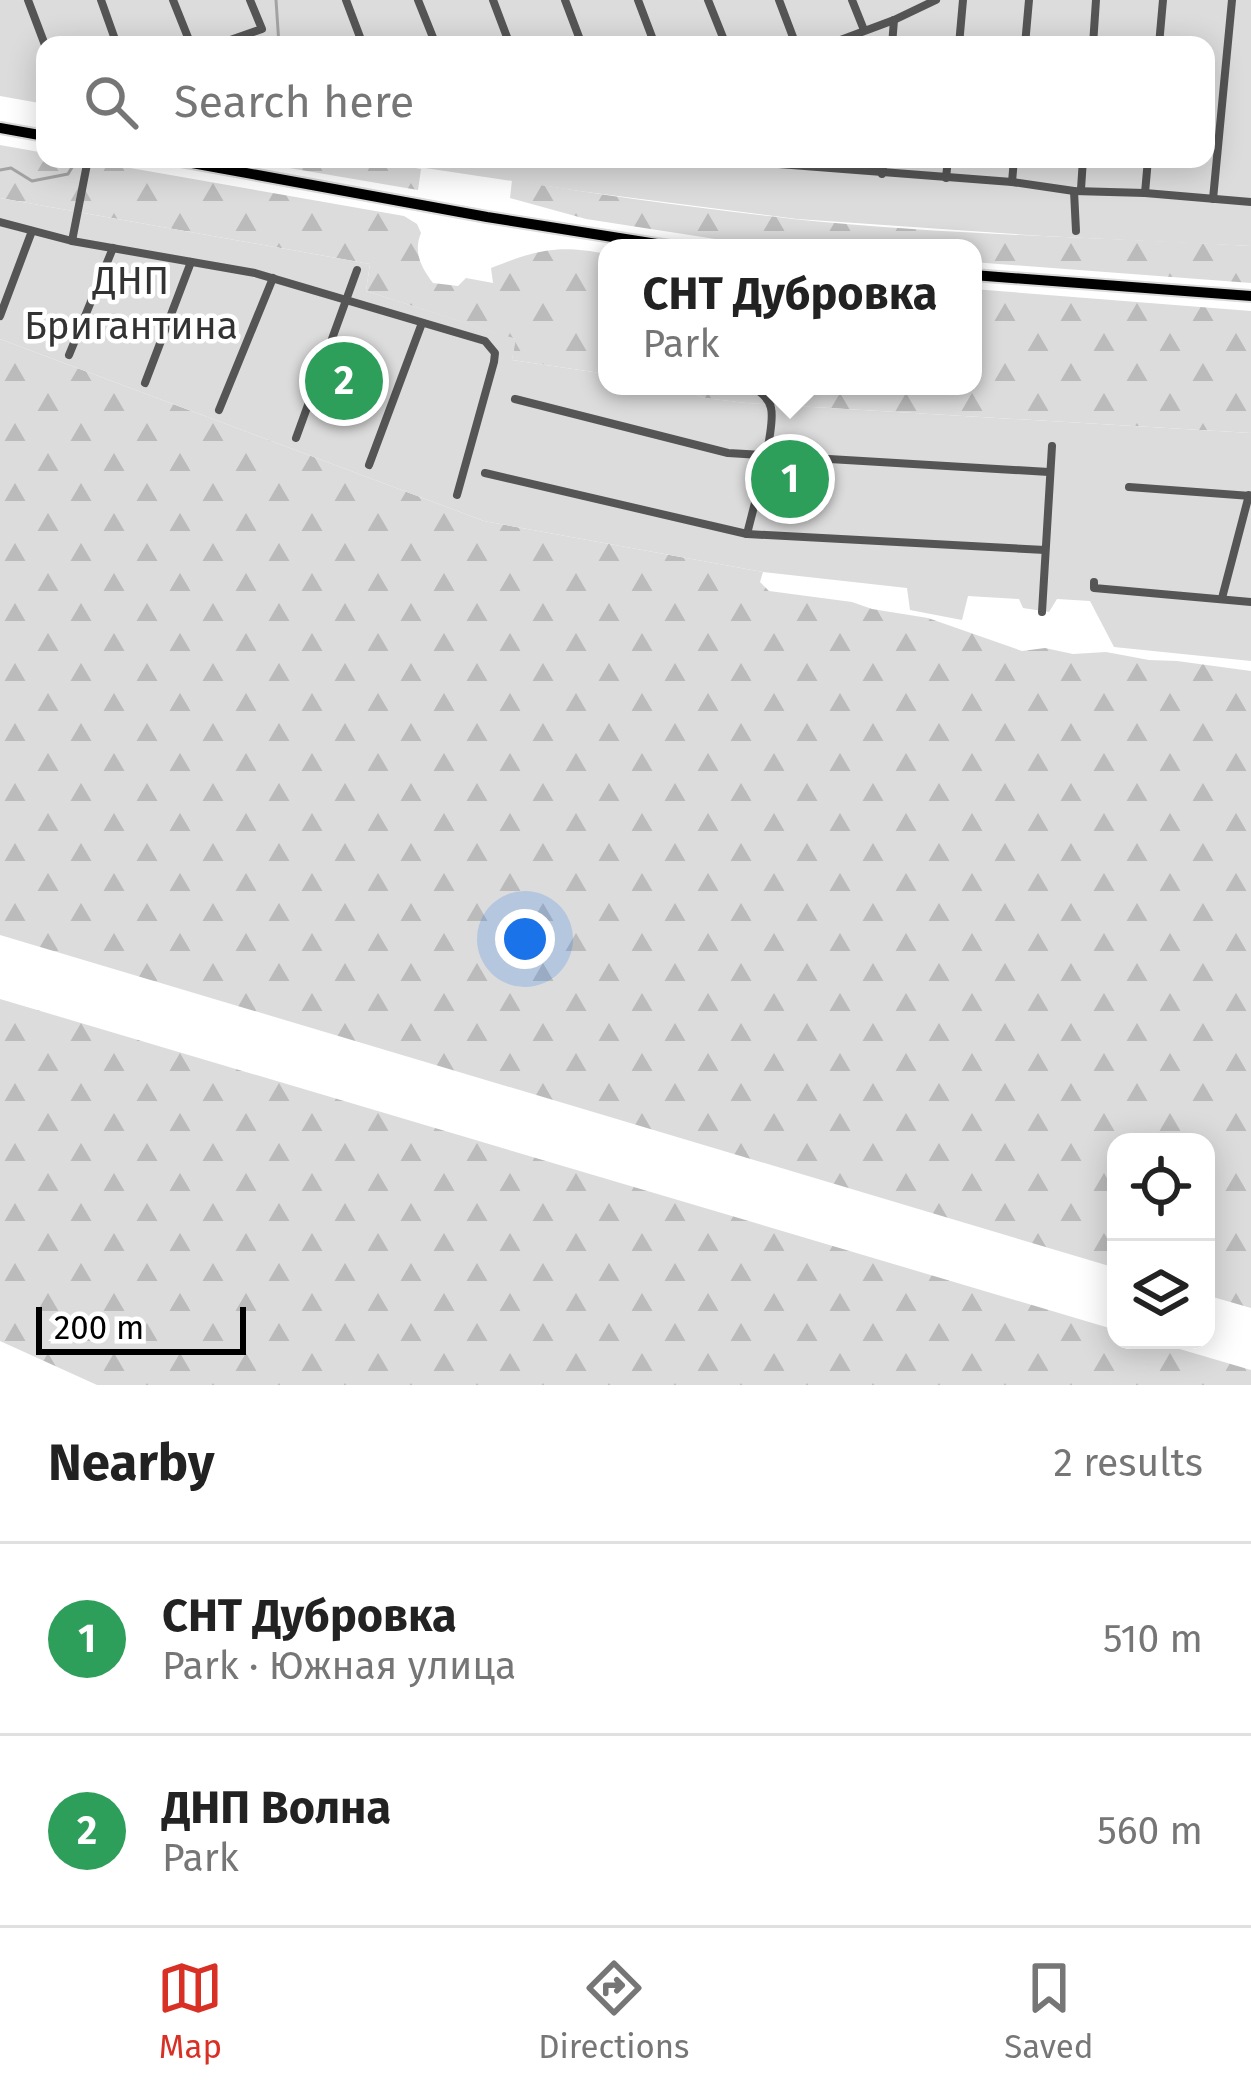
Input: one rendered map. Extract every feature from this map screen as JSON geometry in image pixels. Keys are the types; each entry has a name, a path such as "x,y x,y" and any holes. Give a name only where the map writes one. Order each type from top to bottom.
{"main road":[{"path":"0,128 36,134"},
{"path":"219,168 628,239"},
{"path":"982,276 1251,296"}],"street":[{"path":"28,0 42,36"},
{"path":"100,0 114,36"},
{"path":"173,0 187,36"},
{"path":"242,36 262,29 250,0"},
{"path":"346,0 360,36"},
{"path":"418,0 432,36"},
{"path":"493,0 507,36"},
{"path":"565,0 579,36"},
{"path":"638,0 652,36"},
{"path":"708,0 722,36"},
{"path":"779,0 793,36"},
{"path":"852,0 864,30"},
{"path":"960,36 963,0"},
{"path":"1026,36 1029,0"},
{"path":"1094,36 1096,0"},
{"path":"1160,36 1162,0"},
{"path":"1213,199 1232,0"},
{"path":"849,36 930,1"},
{"path":"893,36 894,20"},
{"path":"72,241 86,168"},
{"path":"846,168 1251,202"},
{"path":"883,168 883,174"},
{"path":"946,178 947,168"},
{"path":"1012,182 1013,168"},
{"path":"1076,231 1081,168"},
{"path":"1145,193 1147,168"},
{"path":"0,222 72,241 273,278 484,341 495,353 494,362 457,496"},
{"path":"0,316 32,231"},
{"path":"69,355 113,248"},
{"path":"145,383 191,262"},
{"path":"296,438 357,270"},
{"path":"219,410 273,278"},
{"path":"369,465 422,323"},
{"path":"747,534 772,412 762,395"},
{"path":"515,399 728,453 1049,472"},
{"path":"1042,612 1052,446"},
{"path":"485,473 747,534 1045,550"},
{"path":"1129,487 1250,495 1222,598"},
{"path":"1094,581 1094,588 1251,602"}],"green space":[{"path":"0,0 1251,0 1251,246 797,219 425,168 1215,168 1215,36 36,36 36,102 0,96"},
{"path":"0,145 36,151 36,168 130,168 404,216 421,233 420,259 433,283 458,286 466,278 493,283 491,268 547,250 598,253 598,373 512,360 515,339 366,291 370,264 0,198"},
{"path":"289,168 415,168 421,169 418,190"},
{"path":"512,180 793,219 1251,246 1251,283 982,263 982,239 716,239 586,219 510,198"},
{"name":"ДНП Бригантина","path":"0,198 370,264 366,291 516,339 512,360 598,373 598,395 696,395 746,403 1251,433 1251,661 1114,647 1090,601 1057,599 1049,612 1023,608 1019,599 968,596 962,620 910,610 907,588 763,572 484,521 0,339"},
{"path":"982,290 1251,311 1251,433 696,395 982,395"},
{"path":"0,339 484,521 763,572 760,582 769,591 928,618 1022,651 1106,652 1251,671 1251,1308 1215,1298 1215,1133 1107,1133 1107,1265 0,935"},
{"path":"0,999 1107,1327 1107,1349 1180,1349 1251,1370 1251,1385 97,1385 0,1341"}],"waterway":[{"path":"276,0 278,36"},
{"path":"0,170 11,168 32,181 68,174 72,168"}],"place":[{"name":"ДНП Волна","path":"344,381"},
{"name":"СНТ Дубровка","path":"790,479"}]}
